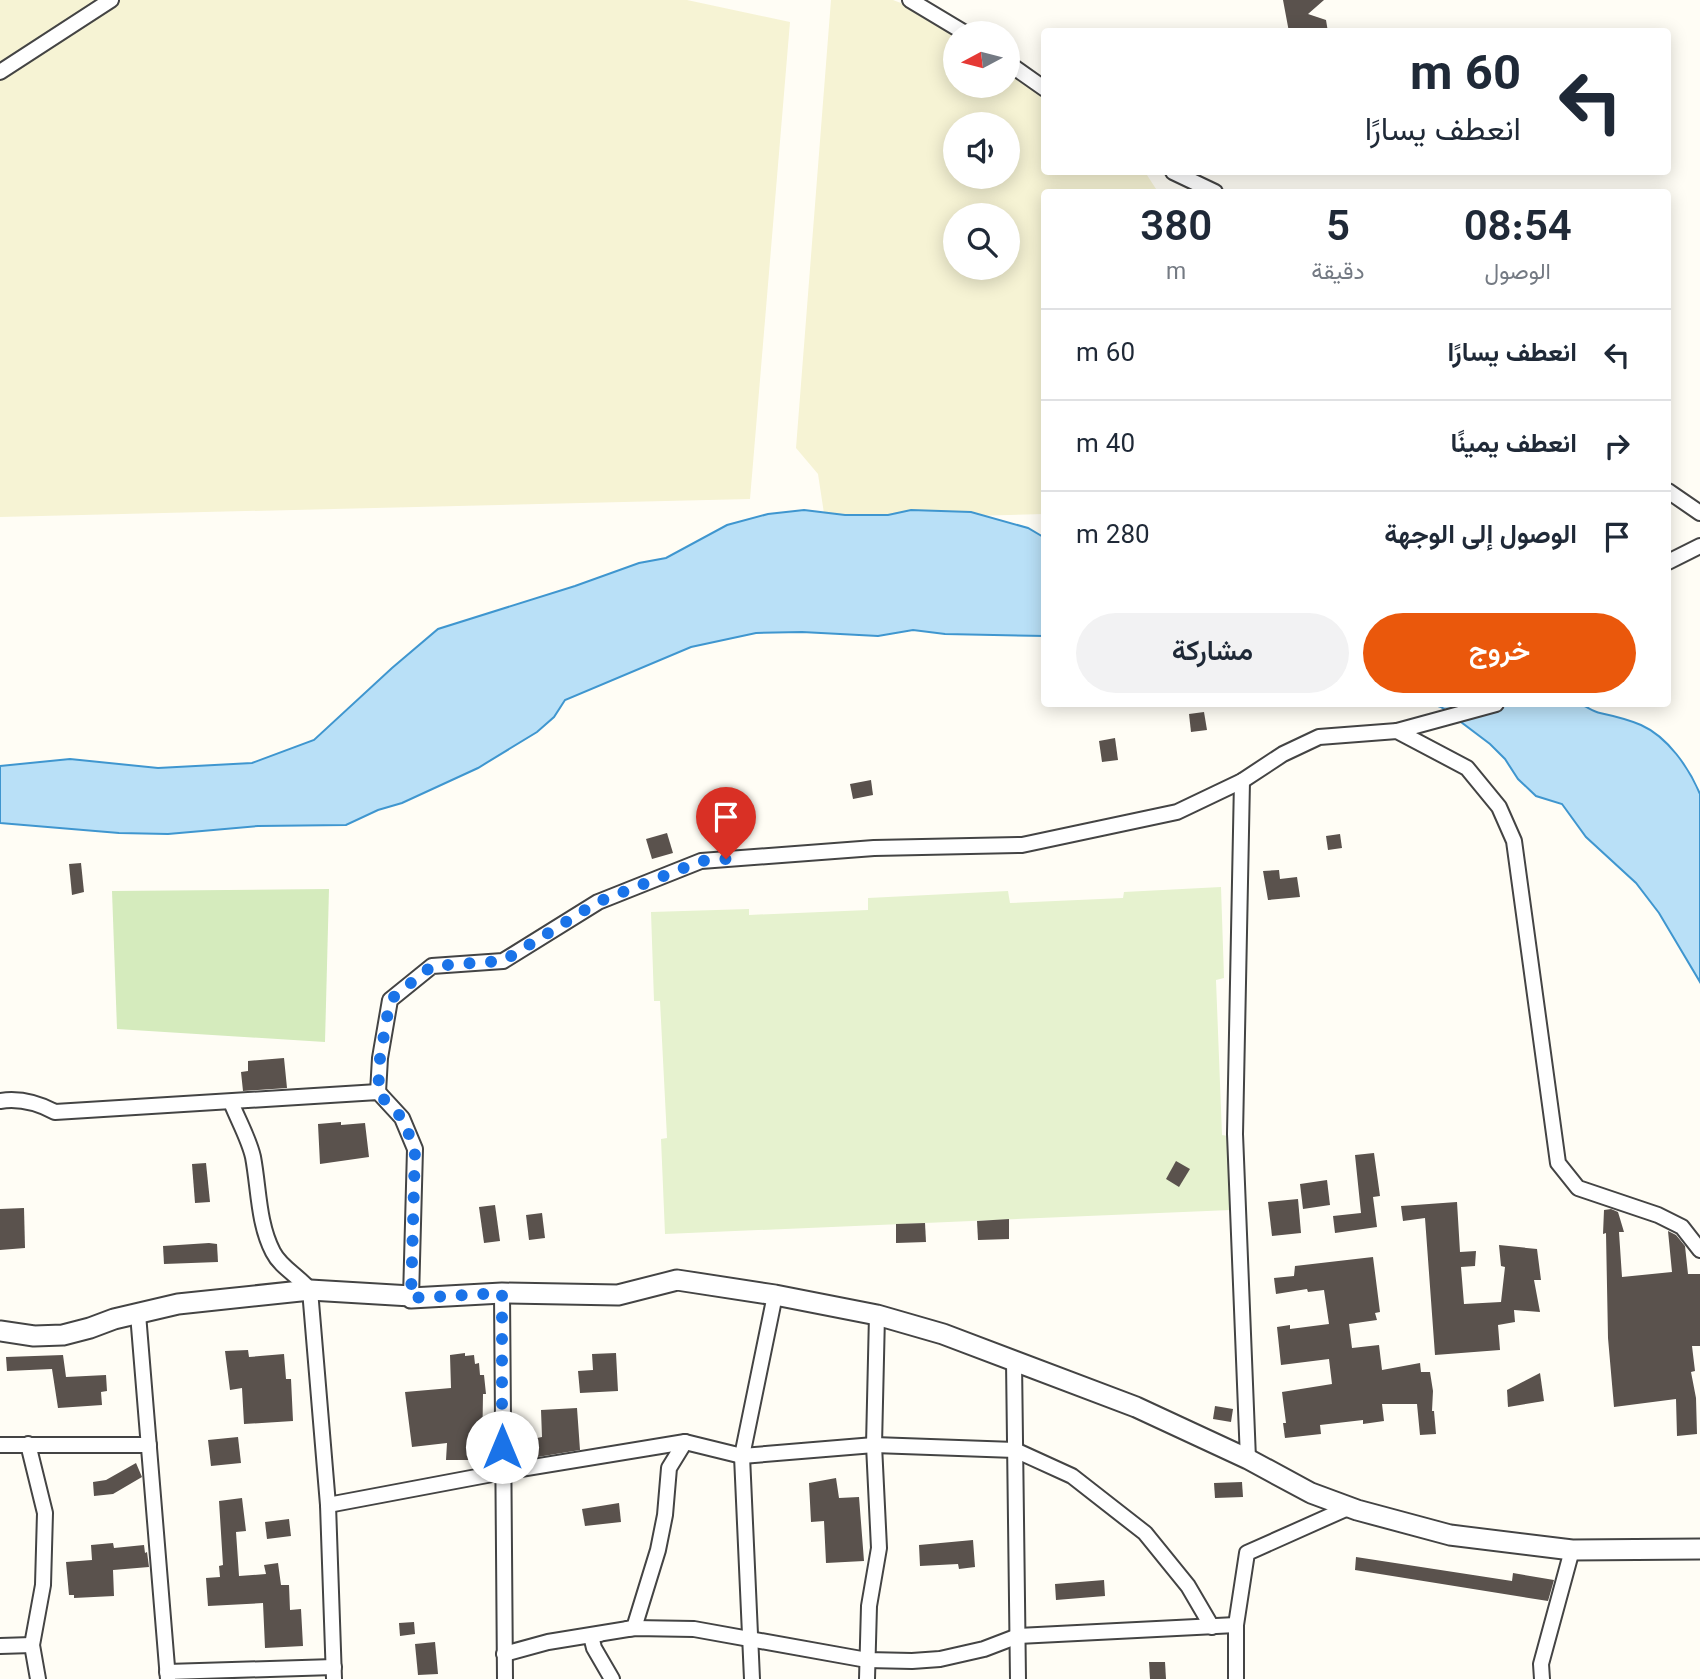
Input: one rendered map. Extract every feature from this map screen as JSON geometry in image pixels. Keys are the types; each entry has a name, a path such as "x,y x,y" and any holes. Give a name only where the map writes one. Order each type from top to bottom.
{"street":[{"path":"0,72 111,0"},
{"path":"911,0 945,21"},
{"path":"1020,71 1041,86"},
{"path":"1179,175 1209,189"},
{"path":"1671,493 1700,513"},
{"path":"1671,560 1700,546"},
{"path":"411,1298 415,1149 402,1118 378,1093 380,1058 390,1000 432,966 503,961 598,902 701,861 874,848 1022,845 1177,812 1242,781 1283,754 1319,737 1397,730 1485,707"},
{"path":"1397,730 1467,768 1499,807 1514,841 1558,1163 1578,1188 1658,1215 1682,1227 1700,1250"},
{"path":"1242,781 1235,1134 1248,1459"},
{"path":"0,1101 40,1104 55,1112 378,1093"},
{"path":"138,1314 167,1675 334,1673 328,1505 310,1290 299,1276 285,1268 273,1253 261,1217 253,1155 231,1102"},
{"path":"0,1331 34,1336 63,1335 178,1304 310,1290 411,1298 502,1293 618,1295 677,1280 775,1295 877,1315 943,1334 1136,1407 1248,1459 1311,1493 1350,1507 1450,1535 1572,1550 1700,1549"},
{"path":"502,1293 505,1679"},
{"path":"752,1679 742,1456 775,1295"},
{"path":"867,1679 869,1606 879,1548 874,1445 877,1315"},
{"path":"1014,1361 1018,1679"},
{"path":"328,1505 685,1442 742,1456 874,1445 1015,1450 1072,1476 1145,1533 1188,1586 1212,1627"},
{"path":"634,1628 658,1550 665,1515 669,1468 685,1442"},
{"path":"28,1444 45,1513 43,1585 32,1645 38,1679"},
{"path":"0,1445 149,1446"},
{"path":"1236,1679 1236,1625 1247,1553 1350,1507"},
{"path":"1542,1679 1541,1664 1572,1550"},
{"path":"504,1654 548,1642 634,1628 694,1629 867,1660 912,1661 940,1659 984,1649 1018,1636 1236,1625"},
{"path":"612,1679 594,1648 591,1636 634,1628"},
{"path":"0,1646 32,1645"}],"shaded area":[{"path":"0,0 687,0 790,22 750,499 0,517"},
{"path":"831,0 893,0 943,28 943,98 1020,98 1020,79 1041,94 1041,175 1147,175 1156,189 1041,189 1041,514 825,520 818,474 796,448"}],"green space":[{"path":"1221,887 1224,978 1216,980 1222,1135 1228,1136 1231,1210 665,1234 661,1139 667,1138 660,1001 654,1001 651,912 749,909 749,915 868,910 868,898 1008,891 1010,903 1123,898 1124,892"},
{"path":"329,889 325,1042 117,1029 112,891"}],"water":[{"path":"804,510 845,515 888,515 911,510 971,512 1028,528 1041,536 1041,636 945,634 913,630 878,636 802,632 756,633 691,647 565,700 554,717 537,732 478,768 346,825 258,826 168,834 119,833 0,823 0,766 70,759 158,768 252,763 314,740 438,629 639,563 666,558 727,525 768,514"},
{"path":"1441,707 1587,707 1641,725 1669,745 1684,764 1700,794 1700,982 1659,913 1636,883 1586,837 1562,804 1536,796 1518,779 1505,759 1490,744"}],"building":[{"path":"1283,0 1324,0 1308,14 1326,20 1327,28 1288,28"},
{"path":"1204,712 1207,730 1191,732 1189,714"},
{"path":"1115,738 1118,760 1102,762 1099,741"},
{"path":"871,780 873,795 853,799 850,784"},
{"path":"667,833 673,853 652,859 646,839"},
{"path":"1340,834 1342,848 1328,850 1326,836"},
{"path":"81,863 84,892 72,895 69,864"},
{"path":"1279,870 1280,879 1297,877 1300,897 1268,900 1263,871"},
{"path":"284,1058 287,1088 243,1091 241,1072 248,1071 248,1061"},
{"path":"341,1122 341,1125 365,1123 369,1157 320,1164 318,1124"},
{"path":"1374,1153 1380,1196 1373,1197 1377,1227 1335,1233 1333,1216 1361,1213 1355,1155"},
{"path":"1176,1161 1190,1169 1179,1187 1166,1179"},
{"path":"206,1163 210,1202 195,1203 192,1164"},
{"path":"1327,1180 1330,1205 1303,1209 1300,1184"},
{"path":"1298,1199 1301,1233 1272,1236 1268,1202"},
{"path":"1457,1202 1460,1252 1476,1251 1475,1266 1461,1267 1464,1304 1501,1302 1505,1267 1501,1266 1499,1245 1537,1249 1541,1280 1534,1280 1540,1312 1514,1310 1515,1322 1498,1325 1500,1350 1435,1355 1425,1218 1403,1221 1401,1206"},
{"path":"495,1205 500,1241 484,1243 479,1207"},
{"path":"24,1208 25,1248 0,1250 0,1209"},
{"path":"1604,1210 1618,1212 1624,1232 1619,1232 1622,1277 1672,1272 1668,1231 1676,1235 1685,1246 1688,1274 1700,1274 1700,1346 1692,1346 1695,1371 1691,1372 1696,1398 1697,1434 1677,1436 1676,1399 1614,1407 1608,1338 1606,1233 1603,1234"},
{"path":"542,1213 545,1238 529,1240 526,1215"},
{"path":"1009,1219 1009,1239 978,1240 977,1221"},
{"path":"925,1223 926,1242 896,1243 896,1224"},
{"path":"217,1244 218,1262 164,1264 163,1246"},
{"path":"1373,1257 1380,1312 1375,1313 1377,1320 1349,1324 1352,1348 1379,1345 1382,1370 1420,1363 1421,1372 1430,1372 1436,1434 1420,1435 1417,1404 1382,1404 1384,1421 1363,1424 1363,1420 1320,1425 1321,1434 1285,1438 1282,1392 1332,1384 1329,1359 1281,1365 1277,1327 1290,1325 1290,1329 1329,1324 1324,1290 1308,1292 1307,1289 1276,1294 1274,1278 1294,1276 1295,1266"},
{"path":"248,1350 249,1357 284,1354 286,1379 291,1379 293,1421 244,1424 242,1388 230,1390 225,1351"},
{"path":"465,1353 465,1356 474,1355 475,1364 479,1363 480,1375 484,1375 486,1394 483,1394 482,1460 446,1460 447,1443 412,1447 405,1392 451,1388 450,1355"},
{"path":"616,1353 618,1391 580,1393 578,1371 593,1370 592,1354"},
{"path":"63,1355 66,1377 106,1375 107,1391 101,1392 102,1405 58,1408 52,1369 7,1371 6,1357"},
{"path":"1540,1373 1544,1401 1508,1407 1507,1390"},
{"path":"1215,1406 1233,1409 1231,1422 1213,1419"},
{"path":"577,1408 580,1450 513,1461 513,1457 538,1450 537,1438 542,1437 541,1410"},
{"path":"238,1437 241,1463 211,1466 208,1440"},
{"path":"136,1463 142,1477 113,1494 94,1496 93,1482 106,1480"},
{"path":"836,1478 839,1498 859,1497 864,1561 826,1563 824,1521 811,1522 809,1483"},
{"path":"1242,1482 1243,1497 1215,1498 1214,1483"},
{"path":"242,1498 246,1531 236,1532 239,1576 266,1574 264,1565 278,1563 281,1585 289,1585 290,1610 301,1609 303,1646 265,1648 263,1603 208,1606 206,1578 220,1577 219,1566 223,1565 219,1501"},
{"path":"619,1503 621,1522 585,1526 582,1509"},
{"path":"289,1519 291,1536 267,1539 265,1522"},
{"path":"973,1540 975,1567 959,1569 958,1564 920,1566 919,1545"},
{"path":"113,1543 114,1548 144,1545 149,1567 113,1570 114,1596 74,1598 74,1595 69,1595 66,1562 92,1560 91,1545"},
{"path":"1356,1557 1512,1581 1513,1573 1554,1580 1548,1601 1355,1570"},
{"path":"1104,1580 1105,1596 1056,1600 1055,1584"},
{"path":"414,1622 415,1634 400,1636 399,1623"},
{"path":"435,1642 438,1674 418,1675 415,1644"},
{"path":"1149,1662 1165,1662 1166,1679 1150,1679"}],"route":[{"path":"502,1447 502,1293 411,1298 415,1149 402,1118 378,1093 380,1058 390,1000 432,966 503,961 598,902 701,861 726,859"}]}
